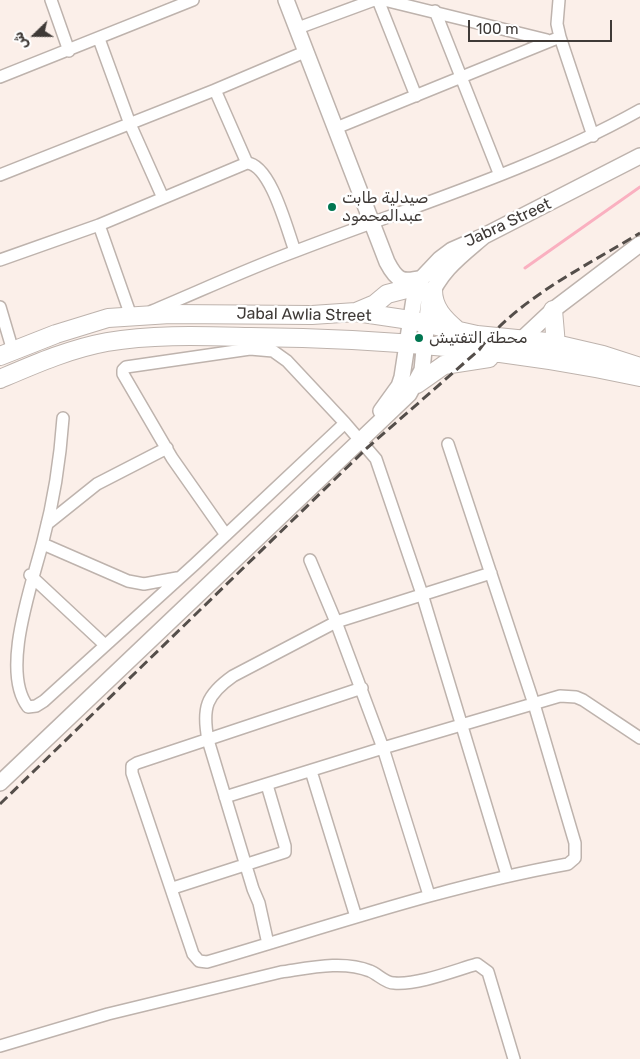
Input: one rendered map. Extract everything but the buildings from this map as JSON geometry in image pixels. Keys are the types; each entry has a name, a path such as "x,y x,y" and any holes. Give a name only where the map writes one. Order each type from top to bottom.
{"main road":[{"path":"356,312 375,304 387,294 424,285 439,312 459,332"},
{"path":"554,310 556,344"},
{"name":"Jabal Awlia Street","path":"7,353 88,323 135,317 170,314 312,315 356,312 410,320 459,332 556,344 602,355 640,367"},
{"name":"Jabal Awlia Street","path":"0,378 59,354 100,344 138,338 305,338 455,347 563,361 640,377"},
{"path":"417,384 444,365 490,358 530,357"}],"street":[{"path":"51,0 69,51"},
{"path":"0,77 99,39 191,0"},
{"path":"286,0 336,128 370,224 387,262 398,278 406,282 424,285"},
{"path":"298,28 374,0"},
{"path":"378,0 416,96"},
{"path":"384,0 548,40"},
{"path":"559,0 557,24 593,136"},
{"path":"435,11 499,173"},
{"path":"336,128 560,36"},
{"path":"99,39 130,124 163,198"},
{"path":"0,175 215,90 307,51"},
{"path":"215,90 247,163"},
{"path":"99,225 135,317 295,251 370,224 593,136 640,110"},
{"name":"Jabra Street","path":"424,285 448,268 484,236 640,156"},
{"path":"0,260 99,225 247,163 260,168 272,189 295,251"},
{"path":"522,340 554,310 640,244"},
{"path":"362,438 399,386 405,365 410,320 424,285"},
{"path":"0,783 400,404 417,384 422,370 428,324 424,285"},
{"path":"0,307 7,353"},
{"path":"226,535 197,495 167,448 123,374 123,370 126,367 262,348 274,351 287,361 362,438 376,459 380,469 422,594 507,875"},
{"path":"63,418 59,472 48,524 43,544 30,575 8,649 9,683 20,701 28,707 36,706 44,701 180,578 345,422"},
{"path":"362,688 137,762 132,766 132,773 173,888 193,954 199,961 207,962 429,895 507,875 568,864 575,858 575,843 534,704 448,444"},
{"path":"48,524 97,484 167,448"},
{"path":"43,544 128,581 144,584 180,578"},
{"path":"310,560 362,688 383,748 429,895"},
{"path":"268,944 259,904 245,864 204,721 206,708 219,686 336,622 491,573"},
{"path":"30,575 105,645"},
{"path":"225,797 460,724 560,696 576,697 640,738"},
{"path":"311,770 356,917"},
{"path":"173,888 285,852 285,846 267,785"},
{"path":"0,1046 108,1014 281,972 348,966 370,971 392,983 410,982 477,964 488,972 514,1059"}],"waterway":[{"path":"525,268 640,187"}],"railway":[{"path":"0,804 367,448 479,350 512,315 532,299 640,233"}],"place":[{"name":"صيدلية طابت عبدالمحمود","path":"332,207"},
{"name":"محطة التفتيش","path":"419,338"}]}
